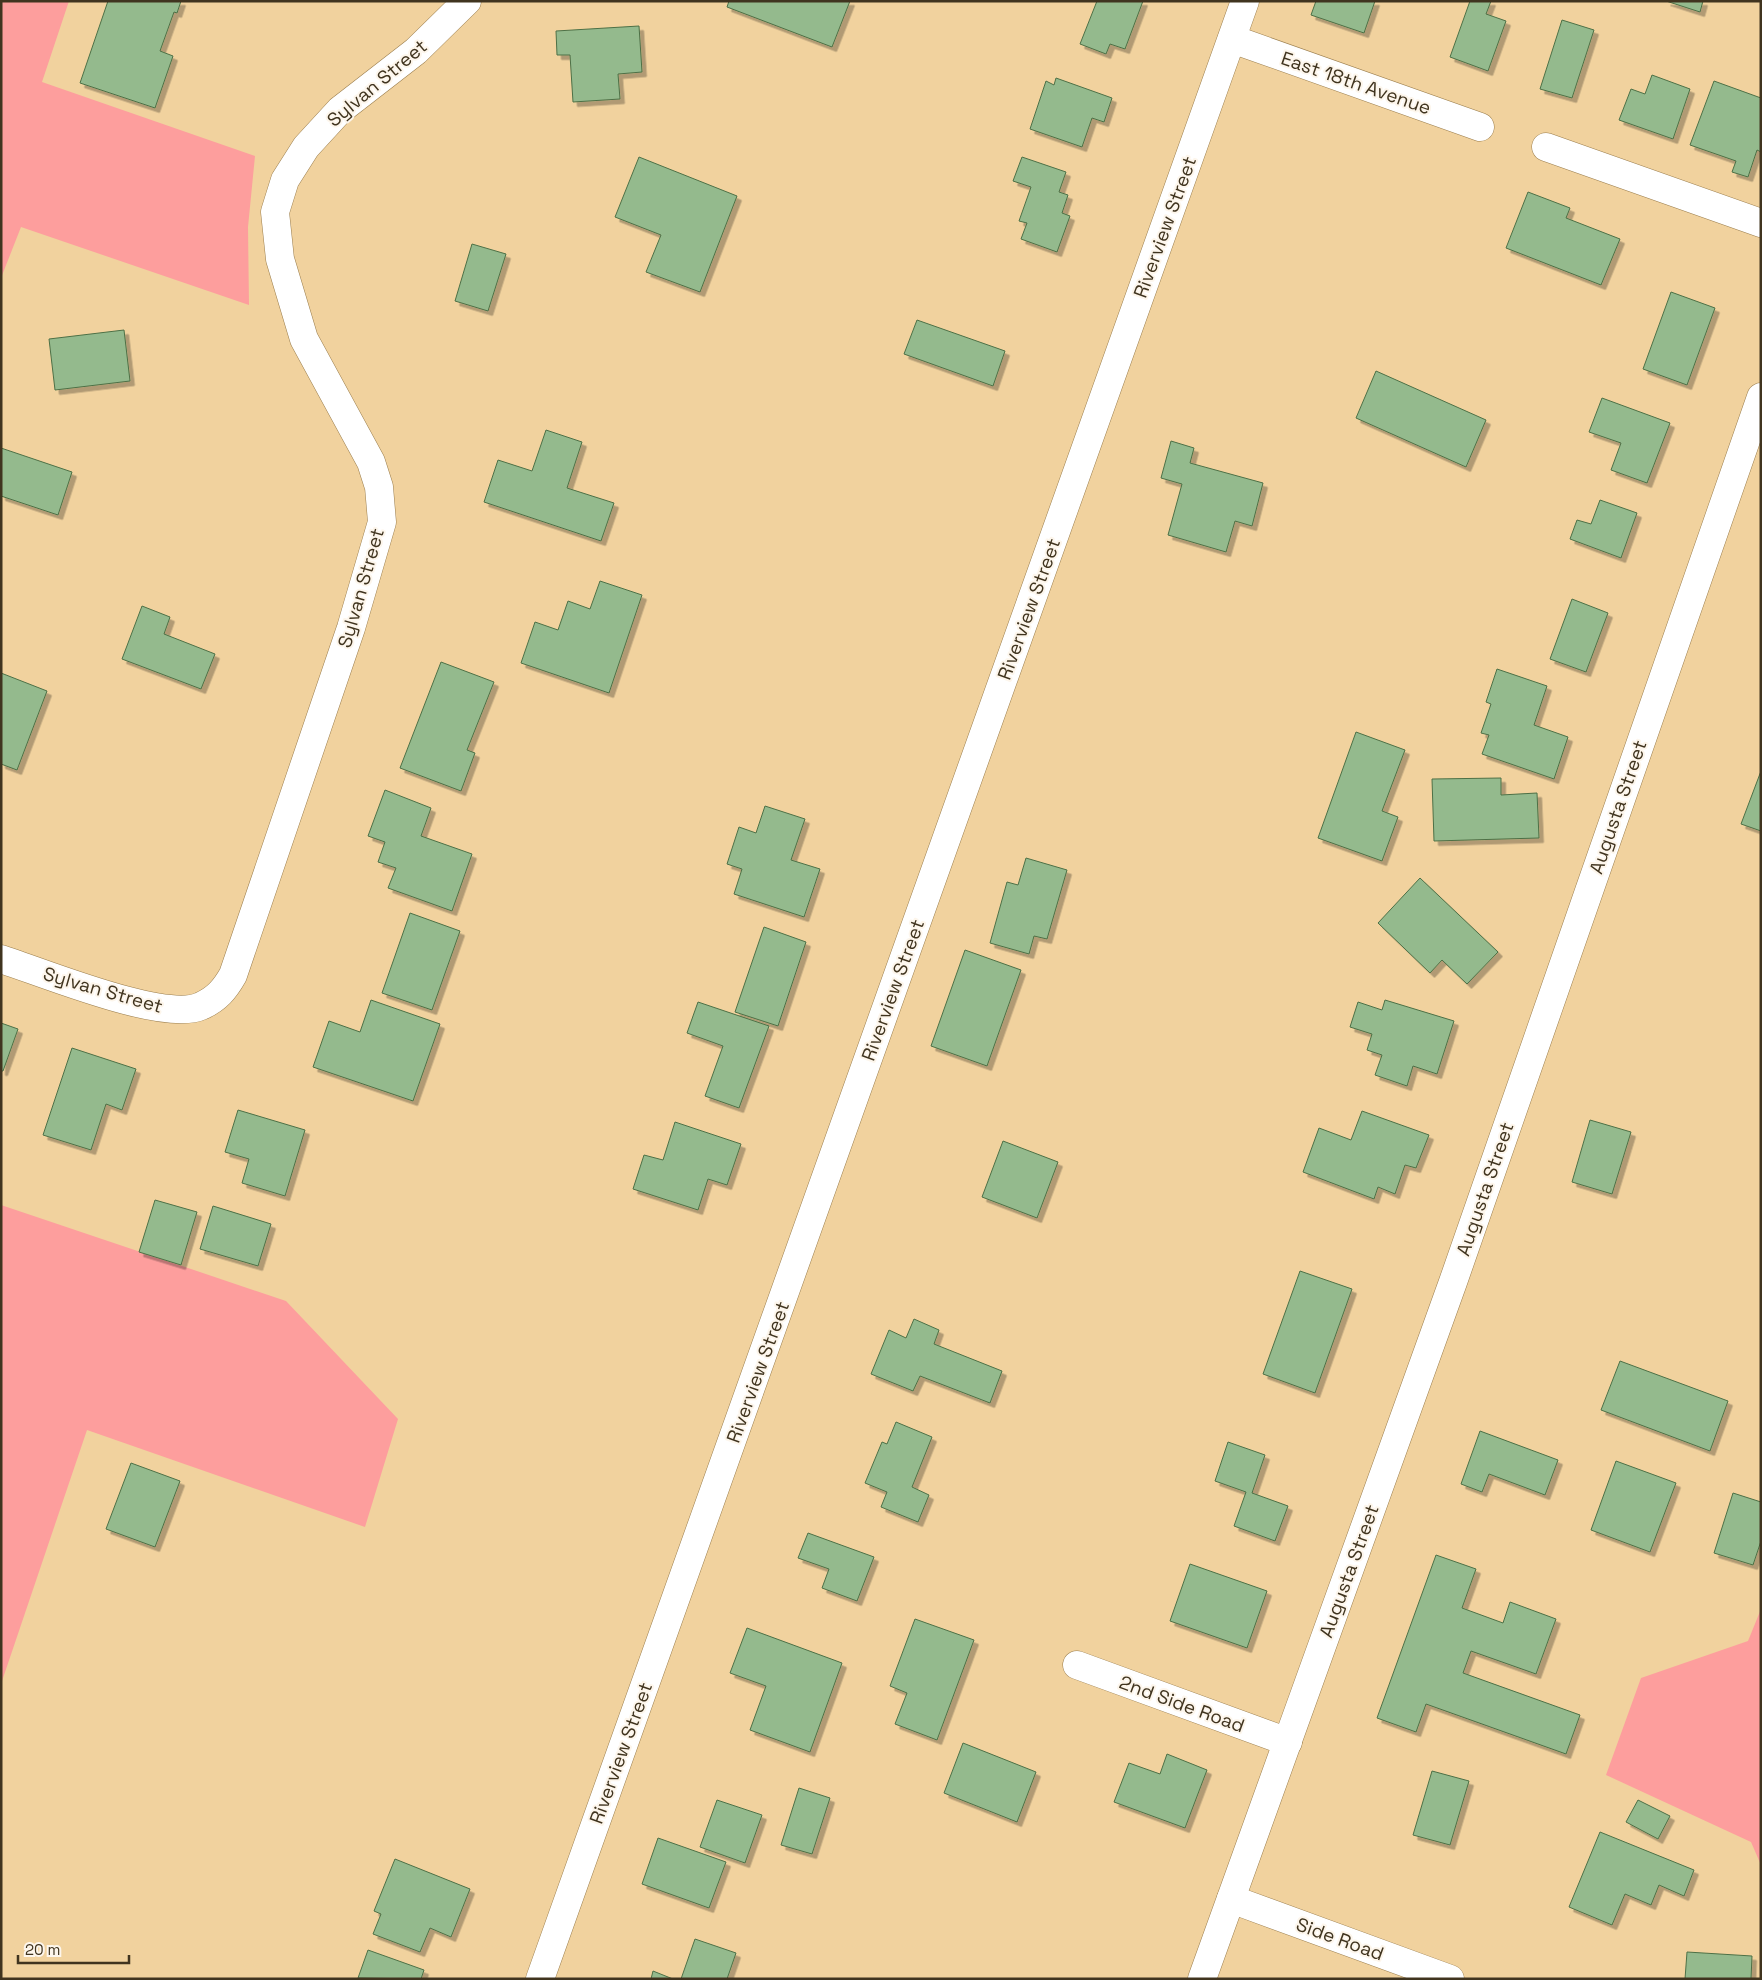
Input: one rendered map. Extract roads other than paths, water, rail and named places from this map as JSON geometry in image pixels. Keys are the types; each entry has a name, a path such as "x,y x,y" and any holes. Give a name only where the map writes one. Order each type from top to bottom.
{"street":[{"name":"Sylvan Street","path":"1,959 130,1001 176,1010 200,1007 222,993 233,975 351,628 382,522 379,487 371,462 304,339 280,259 275,212 285,180 306,146 340,110 416,51 467,1"},
{"name":"Riverview Street","path":"540,1979 1245,1"},
{"name":"East 18th Avenue","path":"1232,39 1480,127"},
{"path":"1546,148 1761,223"},
{"name":"Augusta Street","path":"1202,1979 1455,1275 1761,397"},
{"name":"2nd Side Road","path":"1077,1665 1288,1742"},
{"name":"Side Road","path":"1231,1899 1450,1979"}]}
